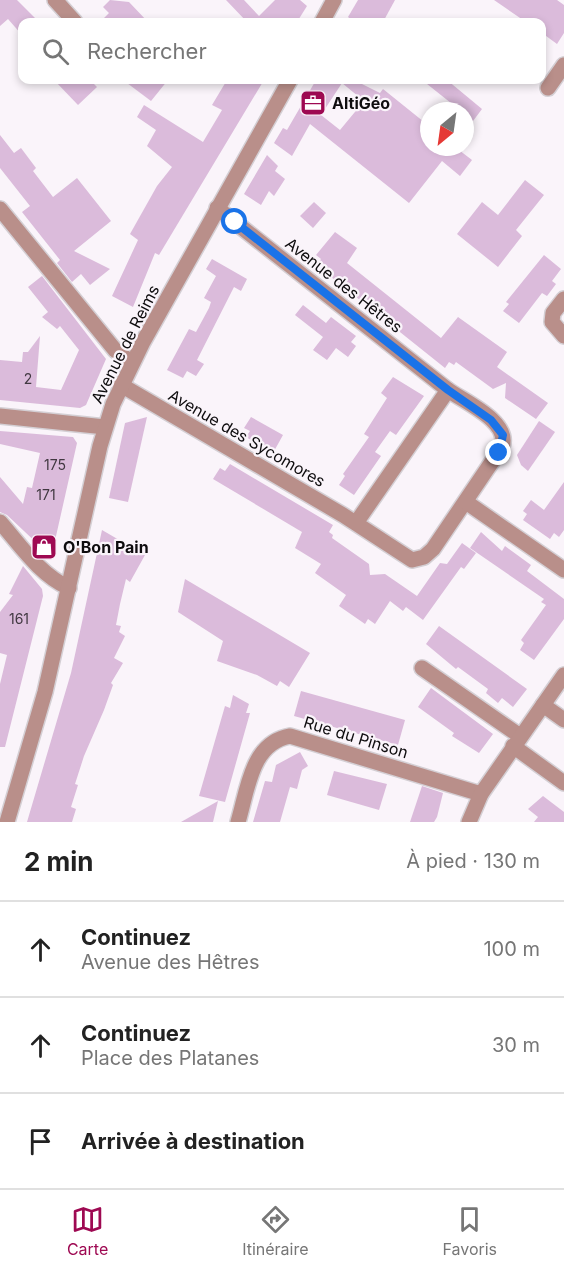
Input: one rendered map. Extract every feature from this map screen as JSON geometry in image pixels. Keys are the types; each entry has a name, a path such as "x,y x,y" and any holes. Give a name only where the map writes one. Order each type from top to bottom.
{"street":[{"path":"55,0 71,18"},
{"path":"323,18 334,0"},
{"path":"548,88 564,64"},
{"name":"Avenue de Reims","path":"7,822 37,724 105,427 132,363 288,84"},
{"path":"0,208 115,350 132,363"},
{"name":"Avenue des Hêtres","path":"217,208 448,390 491,420 503,435 499,453 466,501"},
{"path":"564,299 553,314 552,322 564,336"},
{"name":"Avenue des Sycomores","path":"121,385 356,523 406,557 418,560 433,549 466,501"},
{"path":"356,523 448,390"},
{"path":"0,416 105,427"},
{"path":"466,501 564,570"},
{"path":"0,522 37,566 50,578 69,588"},
{"path":"422,668 517,741 564,783"},
{"path":"469,822 481,794 564,675"},
{"path":"543,705 564,720"},
{"name":"Rue du Pinson","path":"238,822 259,755 277,740 291,736 481,794"}],"building":[{"path":"0,0 17,0 35,18 18,18 18,30 8,19 0,26"},
{"path":"110,0 129,2 144,18 104,18 109,13 103,7"},
{"path":"226,0 244,0 259,16 275,0 300,0 307,6 300,18 243,18"},
{"path":"358,0 395,0 385,18 348,17"},
{"path":"494,0 557,0 564,5 564,33 557,44 546,36 546,18 520,18"},
{"path":"58,84 94,84 97,87 78,105"},
{"path":"128,84 165,84 151,101"},
{"path":"225,84 262,84 159,255 155,253 133,307 112,296 138,240 130,234 157,186 172,167 147,146 156,130 137,117 144,105 203,142 222,110 212,105"},
{"path":"314,84 341,84 321,115 340,130 364,101 343,84 362,84 380,93 383,89 420,119 420,156 467,156 472,160 460,176 442,161 409,203 310,124 292,156 274,143 283,128 287,130"},
{"path":"427,84 452,84 474,102 450,102"},
{"path":"474,102 482,109 474,120"},
{"path":"0,135 14,153 21,148 36,168 33,171 53,197 77,178 111,221 74,251 110,269 90,285 81,274 72,282 57,263 60,260 22,212 30,206 0,168"},
{"path":"267,155 278,166 275,171 285,179 274,196 269,191 261,205 244,194"},
{"path":"525,180 544,195 516,230 522,236 498,267 457,234 482,202 498,215"},
{"path":"314,202 326,213 313,228 300,216"},
{"path":"335,232 357,248 347,263 441,338 458,317 507,352 497,367 548,403 536,419 505,398 506,383 493,389 456,362 454,365 449,362 445,368 316,265 321,259 316,255"},
{"path":"544,255 561,269 552,281 556,284 547,296 542,293 519,323 503,311 509,304 506,302"},
{"path":"212,259 247,279 241,291 234,287 197,360 204,364 196,376 187,371 183,378 167,370 189,329 196,332 209,308 211,302 204,298 216,276 206,269"},
{"path":"42,276 106,359 86,405 80,408 0,400 0,360 22,362 23,352 28,352 40,336 36,387 61,390 79,350 60,326 57,329 42,317 48,312 28,287"},
{"path":"303,305 326,323 331,317 356,336 351,342 356,346 348,357 336,348 327,360 313,350 323,337 295,315"},
{"path":"393,377 424,396 396,435 390,431 375,452 381,456 354,495 339,485 345,476 343,474 369,437 364,434 387,398 381,393"},
{"path":"147,417 128,502 109,498 125,423"},
{"path":"251,417 283,435 273,453 246,437 250,431 244,428"},
{"path":"539,421 555,432 528,471 521,465 517,455"},
{"path":"0,431 73,437 77,443 54,545 42,548 7,515 0,512 0,477 23,504 27,487 32,488 40,453 0,444"},
{"path":"230,464 333,525 329,532 333,535 332,538 369,564 370,575 385,574 417,596 440,563 447,564 462,543 476,553 464,569 461,567 423,620 406,607 403,611 390,601 375,624 368,619 365,624 339,606 346,595 315,573 321,564 295,548 302,532 213,479 220,468 225,471"},
{"path":"564,482 564,530 559,537 554,533 550,539 523,520 527,514 523,511 531,500 544,510"},
{"path":"102,530 145,555 130,582 126,579 120,604 116,625 121,626 119,632 125,636 114,658 123,663 111,683 113,685 75,784 78,785 71,807 76,809 72,822 27,822 71,673"},
{"path":"481,532 502,551 505,546 531,565 527,571 564,599 564,619 534,660 520,650 524,643 521,640 546,605 541,602 544,599 470,548"},
{"path":"23,566 42,589 43,596 5,747 0,747 0,684 7,655 0,653 0,612 13,595 9,594"},
{"path":"185,579 310,653 289,687 280,681 277,686 257,675 217,661 223,641 178,612"},
{"path":"439,626 527,689 513,707 502,698 498,703 486,693 488,689 458,667 456,669 426,644"},
{"path":"431,688 493,734 479,753 452,736 454,733 418,707"},
{"path":"301,691 405,720 398,745 294,716"},
{"path":"233,695 249,704 246,713 250,713 225,802 199,796 225,706 230,708"},
{"path":"300,752 308,766 302,770 297,789 290,787 280,822 253,822 265,781 272,782 276,765"},
{"path":"334,771 387,784 379,810 327,795"},
{"path":"422,786 443,793 437,817 434,822 410,822"},
{"path":"543,796 564,812 564,822 534,822 538,817 528,809"},
{"path":"218,801 213,822 181,822"}],"place":[{"name":"AltiGéo","path":"313,103"},
{"name":"O'Bon Pain","path":"44,547"}],"route":[{"path":"235,222 448,390 491,420 503,435 504,442 499,453"}]}
